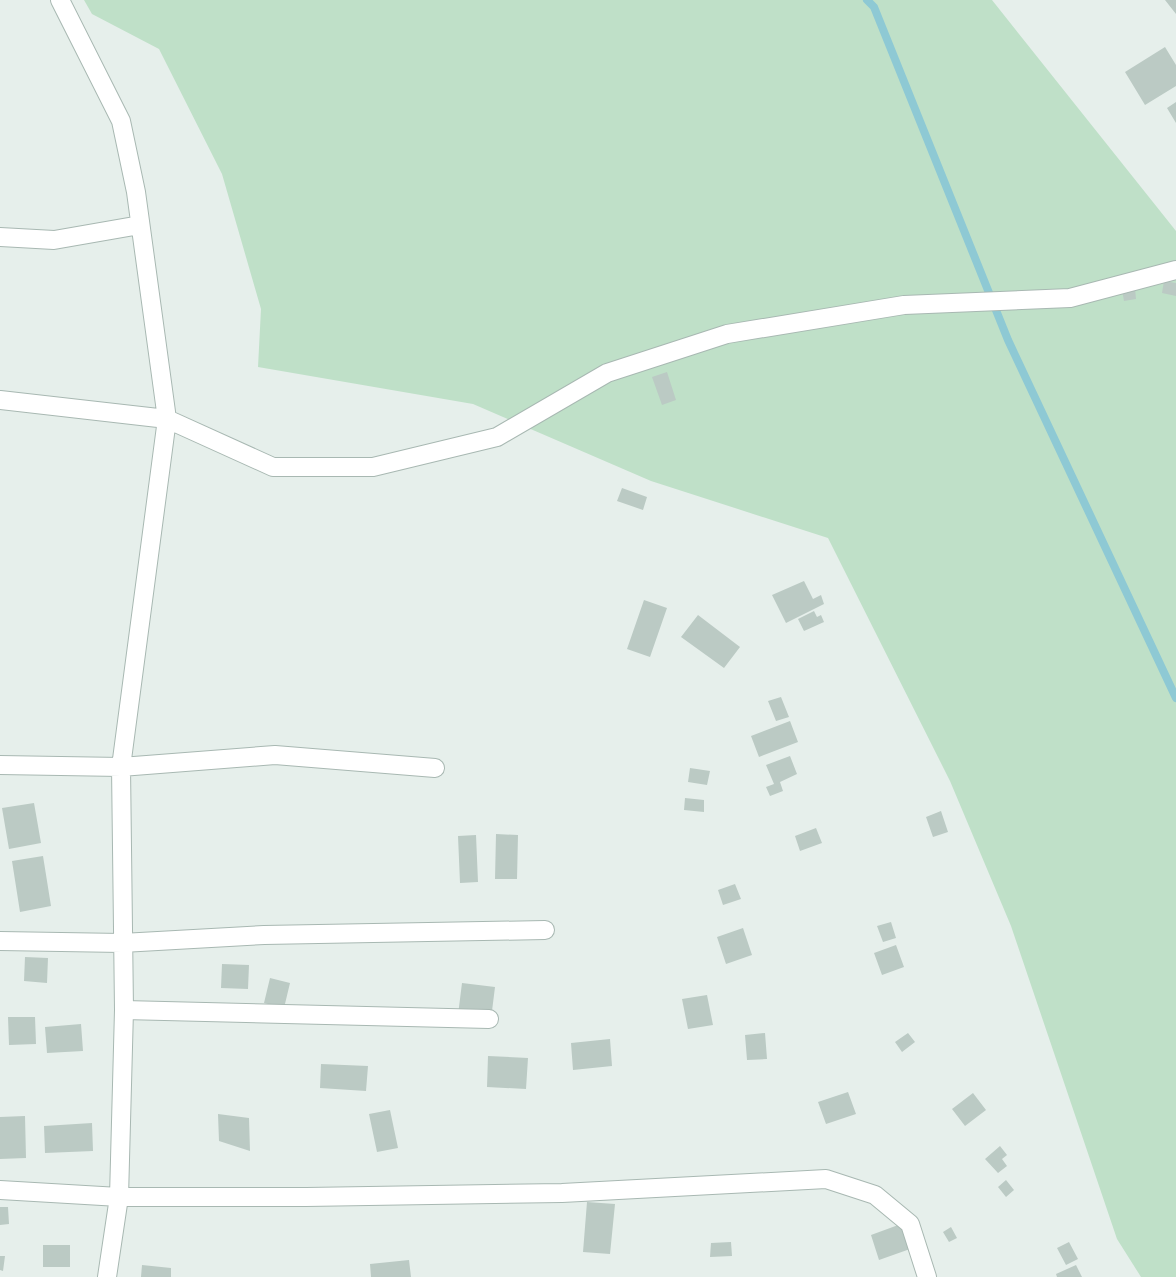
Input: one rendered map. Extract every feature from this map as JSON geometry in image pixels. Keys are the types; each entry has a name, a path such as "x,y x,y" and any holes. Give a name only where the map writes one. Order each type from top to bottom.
{"street":[{"path":"60,0 121,121 140,225 166,419 121,767 123,1010 119,1197 107,1277"},
{"path":"0,237 54,240 140,225"},
{"path":"0,400 166,419 273,467 373,467 497,437 607,373 727,334 904,305 1070,298 1176,270"},
{"path":"0,765 121,767 274,755 435,768"},
{"path":"0,941 122,942 264,935 545,930"},
{"path":"123,1010 489,1019"},
{"path":"0,1190 119,1197 550,1193 826,1179 875,1195 910,1224 927,1277"}],"green space":[{"path":"84,0 992,0 1176,231 1176,1277 1141,1277 1117,1239 1011,926 950,781 828,538 651,481 473,404 258,367 261,309 222,174 159,49 92,14"}],"building":[{"path":"1165,0 1176,0 1176,14"},
{"path":"1165,47 1176,65 1176,86 1145,105 1125,72"},
{"path":"1176,102 1176,123 1167,108"},
{"path":"1164,281 1176,283 1176,296 1162,293"},
{"path":"1135,288 1136,299 1124,301 1122,290"},
{"path":"667,372 676,400 662,405 652,377"},
{"path":"622,488 647,497 643,510 617,501"},
{"path":"804,581 813,599 821,595 824,604 786,623 772,595"},
{"path":"644,600 667,608 650,657 627,649"},
{"path":"814,611 817,617 821,615 824,622 804,631 798,619"},
{"path":"698,615 740,647 724,668 681,637"},
{"path":"781,697 789,717 776,721 768,701"},
{"path":"790,721 798,742 759,757 751,736"},
{"path":"790,756 797,774 780,782 783,791 770,796 766,787 774,784 766,765"},
{"path":"690,768 710,771 707,785 688,782"},
{"path":"685,798 704,800 704,812 684,810"},
{"path":"34,803 41,843 9,849 2,808"},
{"path":"941,811 948,832 933,837 926,817"},
{"path":"816,828 822,843 800,851 795,836"},
{"path":"496,834 518,835 517,879 495,879"},
{"path":"476,835 478,882 460,883 458,836"},
{"path":"43,856 51,906 20,912 12,861"},
{"path":"735,884 741,899 723,905 718,890"},
{"path":"891,922 896,938 883,942 877,926"},
{"path":"743,928 752,955 726,964 717,937"},
{"path":"896,945 904,967 882,975 874,953"},
{"path":"25,957 48,958 47,983 24,981"},
{"path":"222,964 249,965 248,989 221,988"},
{"path":"270,978 290,983 284,1008 264,1003"},
{"path":"462,983 495,987 491,1019 458,1015"},
{"path":"707,995 713,1025 688,1029 682,999"},
{"path":"8,1017 35,1017 36,1044 9,1045"},
{"path":"81,1024 83,1051 47,1053 45,1027"},
{"path":"765,1033 767,1059 747,1060 745,1035"},
{"path":"908,1033 915,1042 902,1052 895,1042"},
{"path":"610,1039 612,1066 573,1070 571,1043"},
{"path":"488,1056 528,1058 526,1089 487,1087"},
{"path":"321,1064 368,1066 366,1091 320,1088"},
{"path":"848,1092 856,1114 826,1124 818,1102"},
{"path":"973,1093 986,1110 965,1126 952,1109"},
{"path":"390,1110 398,1148 377,1152 369,1114"},
{"path":"218,1114 249,1118 250,1151 219,1141"},
{"path":"25,1116 26,1158 0,1159 0,1117"},
{"path":"92,1123 93,1151 45,1153 44,1126"},
{"path":"1000,1146 1007,1155 1002,1159 1007,1166 998,1173 985,1159"},
{"path":"1006,1180 1014,1190 1006,1197 998,1187"},
{"path":"587,1202 615,1204 610,1254 583,1252"},
{"path":"0,1207 8,1207 9,1224 0,1225"},
{"path":"901,1224 910,1249 879,1260 871,1235"},
{"path":"951,1227 957,1238 949,1242 943,1232"},
{"path":"731,1242 732,1256 710,1257 711,1243"},
{"path":"1069,1242 1078,1259 1066,1265 1057,1248"},
{"path":"43,1245 70,1245 70,1267 43,1267"},
{"path":"0,1256 5,1256 3,1271 0,1270"},
{"path":"409,1260 411,1277 371,1277 370,1264"},
{"path":"142,1265 171,1268 171,1277 141,1277"},
{"path":"1076,1265 1082,1277 1057,1277 1056,1274"}],"waterway":[{"path":"867,0 874,7 1008,340 1176,698"}]}
